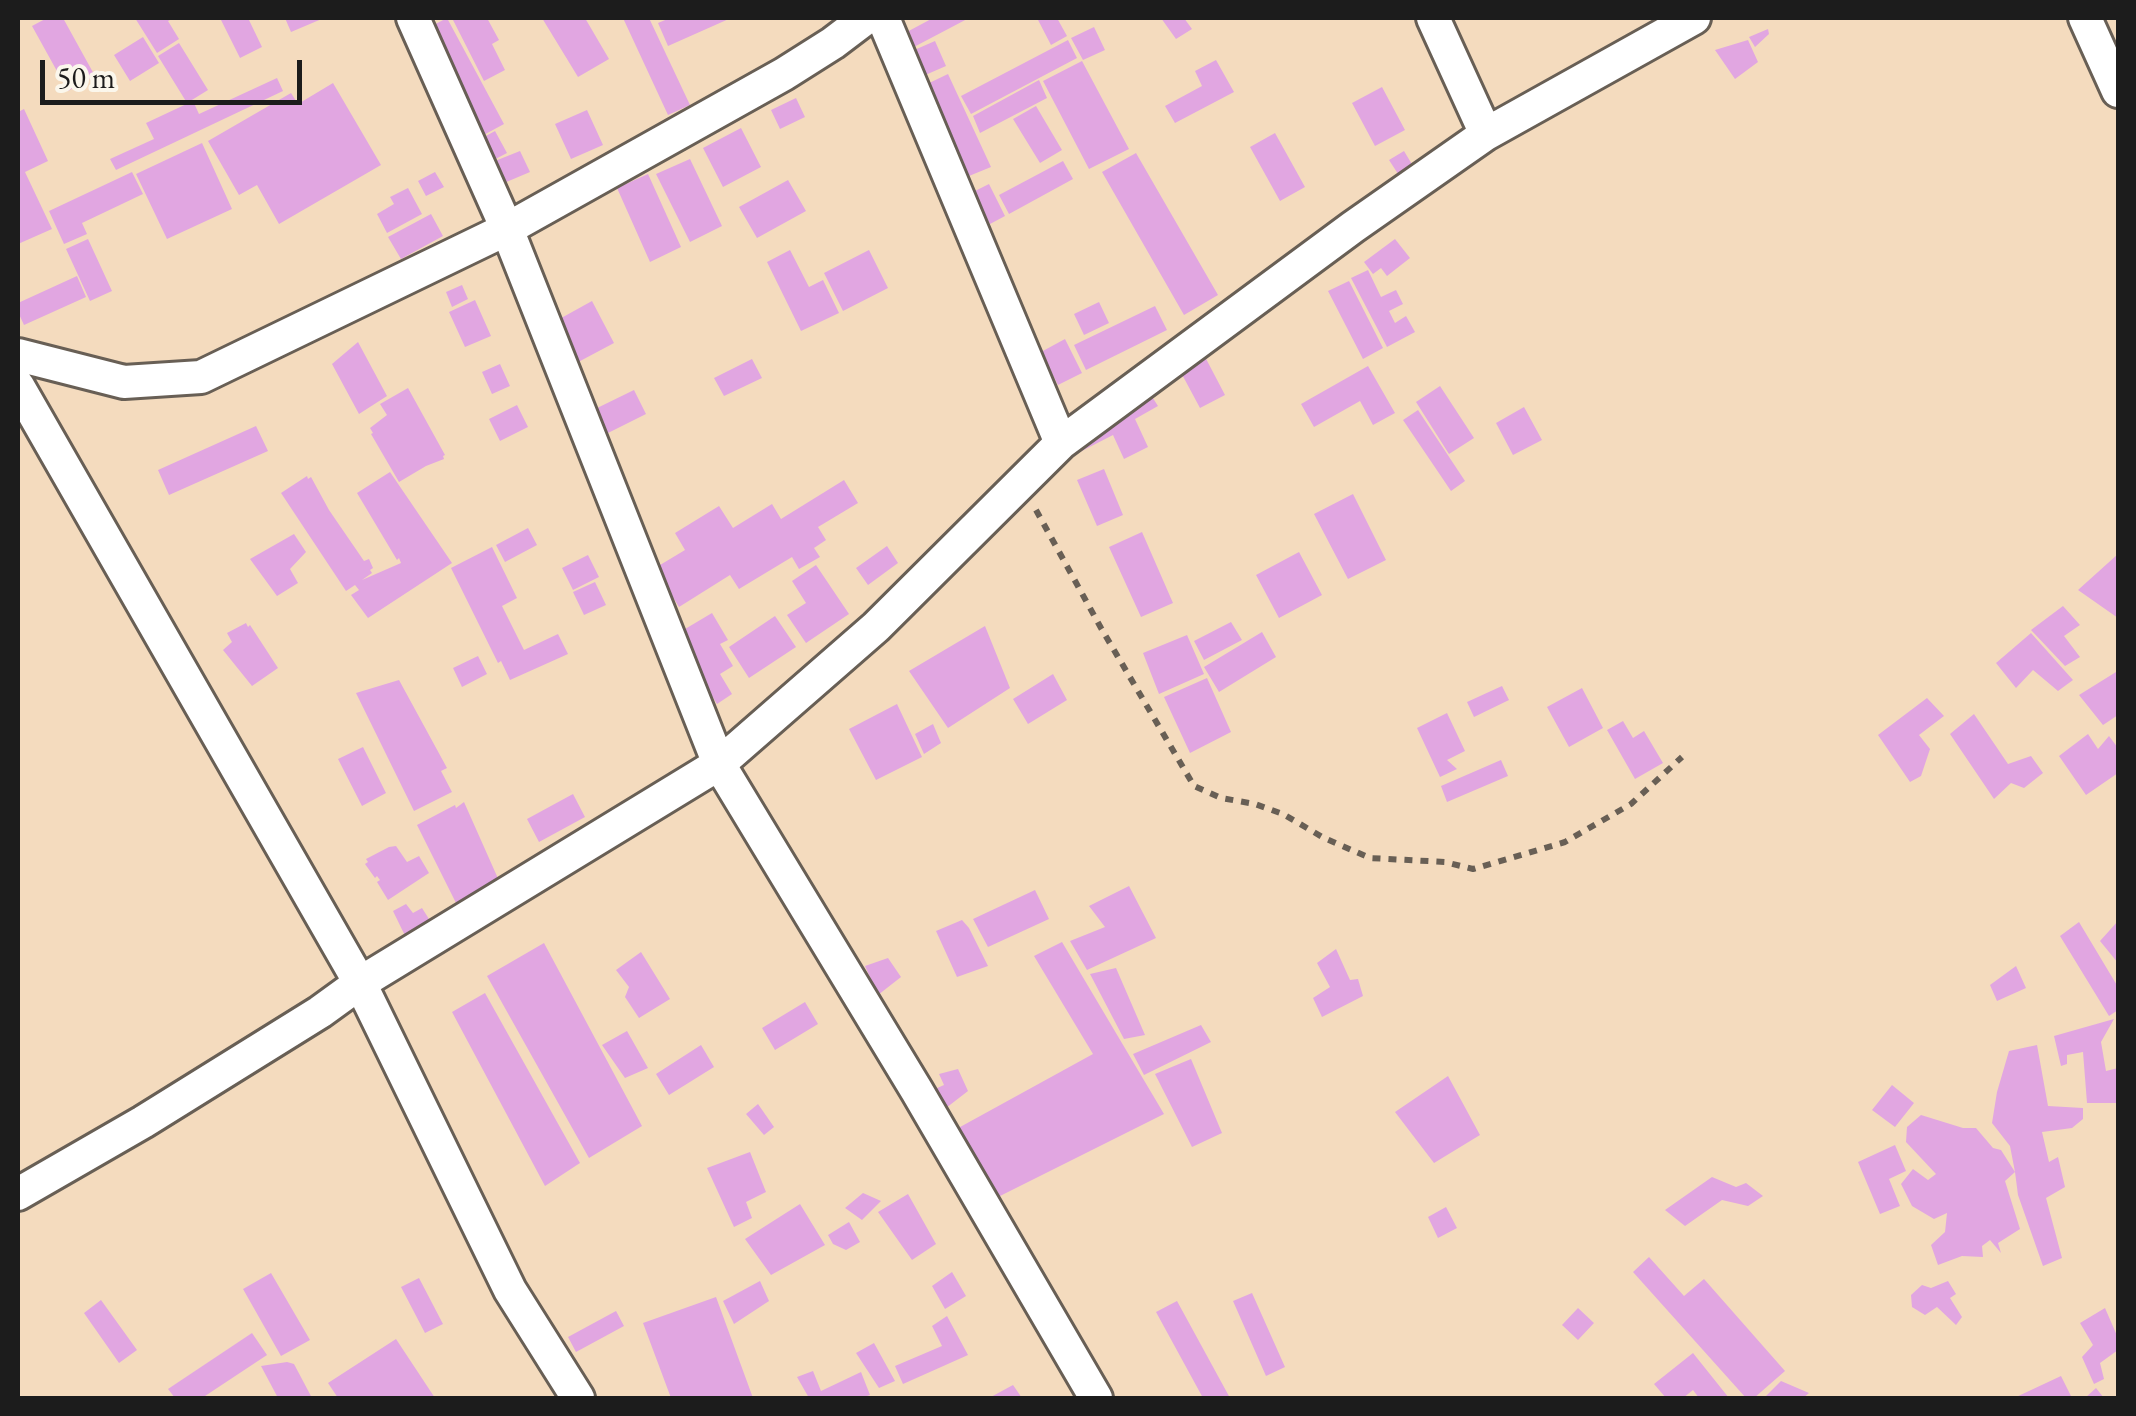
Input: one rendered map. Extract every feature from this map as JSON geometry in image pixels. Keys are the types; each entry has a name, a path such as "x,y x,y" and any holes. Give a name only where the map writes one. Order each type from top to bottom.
{"street":[{"path":"413,18 507,230 719,764 917,1091 1096,1398"},
{"path":"18,356 124,382 201,378 507,230 784,74 866,18"},
{"path":"882,18 1061,443"},
{"path":"1433,18 1486,134"},
{"path":"18,1194 143,1122 360,983 719,764 876,626 1061,443 1486,134 1694,18"},
{"path":"2085,18 2118,91"},
{"path":"18,386 360,983 510,1290 578,1398"}],"path":[{"path":"1020,484 1194,786 1222,798 1282,814 1370,858 1445,862 1473,869 1565,842 1631,804 1682,757"}],"building":[{"path":"47,18 63,18 95,76 68,91 32,26"},
{"path":"135,18 174,18 168,21 179,39 157,53"},
{"path":"220,18 248,18 262,47 240,58"},
{"path":"285,18 324,18 291,32"},
{"path":"447,18 504,124 480,137 424,30"},
{"path":"452,18 487,18 499,40 492,44 505,70 484,81"},
{"path":"542,18 585,18 609,59 578,77"},
{"path":"623,18 649,18 690,105 668,115"},
{"path":"670,18 731,18 668,46 658,23"},
{"path":"933,18 969,18 912,48 905,33"},
{"path":"1037,18 1057,18 1067,36 1051,45"},
{"path":"1161,18 1184,18 1192,29 1176,39"},
{"path":"1094,27 1105,50 1083,60 1071,38"},
{"path":"1768,29 1769,34 1755,47 1749,37"},
{"path":"143,37 159,63 130,81 114,55"},
{"path":"1068,40 1077,58 971,114 961,96"},
{"path":"1748,40 1758,62 1735,79 1715,50"},
{"path":"935,41 946,66 923,76 912,51"},
{"path":"179,43 208,90 187,103 158,56"},
{"path":"1216,60 1234,92 1175,123 1165,106 1202,86 1195,71"},
{"path":"1082,61 1129,149 1089,169 1043,81"},
{"path":"948,74 991,167 969,176 925,85"},
{"path":"277,78 283,91 116,170 110,159 154,139 146,123 193,101 199,114"},
{"path":"1039,80 1047,98 980,133 973,116"},
{"path":"333,83 381,165 279,224 257,185 239,195 208,141 291,93 298,104"},
{"path":"1382,87 1405,130 1375,146 1352,103"},
{"path":"796,98 805,117 780,129 771,110"},
{"path":"1036,106 1062,150 1040,163 1013,119"},
{"path":"24,109 48,161 25,172 52,229 18,244 18,112"},
{"path":"587,110 603,145 571,159 555,124"},
{"path":"741,128 761,167 723,187 703,148"},
{"path":"495,131 507,153 484,165 473,143"},
{"path":"1275,133 1305,187 1280,201 1250,147"},
{"path":"202,143 232,209 167,239 136,174"},
{"path":"520,151 530,172 504,183 495,161"},
{"path":"1404,151 1416,171 1402,180 1389,160"},
{"path":"1136,153 1218,295 1184,315 1102,172"},
{"path":"690,159 722,226 690,242 656,174"},
{"path":"1063,161 1073,179 1009,214 999,195"},
{"path":"132,172 143,194 82,223 87,234 64,244 49,211"},
{"path":"435,172 444,187 426,196 418,181"},
{"path":"648,174 681,247 650,262 617,188"},
{"path":"788,180 806,211 757,238 739,207"},
{"path":"989,184 1005,216 990,224 973,192"},
{"path":"408,188 422,214 387,233 377,214 394,204 390,197"},
{"path":"431,214 443,236 401,259 388,237"},
{"path":"88,239 112,291 90,301 66,249"},
{"path":"1395,239 1410,258 1387,276 1381,268 1373,274 1364,262"},
{"path":"790,250 809,287 823,280 839,313 801,331 767,262"},
{"path":"869,250 888,288 843,311 824,273"},
{"path":"1368,270 1381,297 1396,290 1403,304 1389,311 1395,323 1406,316 1415,332 1387,347 1351,278"},
{"path":"77,276 86,297 24,325 18,303"},
{"path":"1349,281 1383,348 1363,359 1328,291"},
{"path":"462,285 468,299 452,307 446,292"},
{"path":"475,300 491,336 465,347 449,312"},
{"path":"592,301 614,343 567,368 545,327"},
{"path":"1099,302 1109,323 1084,335 1074,314"},
{"path":"1155,306 1167,330 1086,370 1074,345"},
{"path":"1065,339 1082,373 1058,385 1041,352"},
{"path":"358,342 387,396 359,414 332,364"},
{"path":"1203,353 1225,395 1200,408 1178,367"},
{"path":"752,359 762,378 724,396 714,378"},
{"path":"500,364 510,386 492,394 482,372"},
{"path":"1368,366 1395,413 1373,425 1360,401 1314,427 1301,404"},
{"path":"1145,386 1158,406 1135,419 1148,447 1124,459 1113,435 1076,454 1068,444"},
{"path":"1440,386 1474,438 1449,454 1416,402"},
{"path":"408,388 445,455 399,482 370,428 387,415 380,404"},
{"path":"634,390 646,414 604,435 591,411"},
{"path":"517,405 528,427 500,441 489,419"},
{"path":"1524,407 1542,440 1513,455 1496,423"},
{"path":"1418,410 1465,481 1451,491 1403,420"},
{"path":"256,426 268,451 169,495 158,470"},
{"path":"1104,469 1123,515 1097,526 1077,480"},
{"path":"390,472 452,563 368,618 351,595 359,590 355,585 346,591 281,493 311,477 364,561 369,559 372,573 362,580 401,563 357,493"},
{"path":"844,480 858,503 818,527 826,540 814,548 820,557 799,569 792,557 739,589 730,575 679,607 655,568 685,550 675,533 719,506 733,528 772,504 781,519"},
{"path":"1353,494 1386,560 1348,579 1314,514"},
{"path":"528,528 537,545 505,562 496,545"},
{"path":"1142,532 1173,603 1141,617 1109,547"},
{"path":"294,534 306,552 290,569 298,583 277,596 250,559"},
{"path":"887,546 898,563 868,585 856,568"},
{"path":"492,547 517,598 502,606 524,650 558,634 568,654 510,680 451,568"},
{"path":"1299,552 1322,595 1279,618 1256,575"},
{"path":"2118,554 2118,618 2078,590"},
{"path":"588,555 599,577 573,590 562,568"},
{"path":"816,565 849,614 806,643 787,615 806,603 792,581"},
{"path":"595,582 606,605 584,615 573,592"},
{"path":"2063,606 2080,625 2064,636 2080,657 2065,666 2031,630"},
{"path":"712,613 728,640 720,644 733,666 720,674 732,694 717,704 675,635"},
{"path":"775,616 796,647 749,678 729,647"},
{"path":"1231,622 1242,640 1204,660 1194,641"},
{"path":"246,623 278,668 252,686 223,650 232,642 227,633"},
{"path":"985,626 1010,688 948,728 909,671"},
{"path":"1262,632 1276,657 1219,692 1204,667"},
{"path":"2031,633 2073,680 2058,691 2033,670 2016,688 1996,663"},
{"path":"1187,635 1204,674 1159,694 1143,653"},
{"path":"478,656 487,674 462,687 453,668"},
{"path":"2116,672 2118,715 2103,725 2079,695"},
{"path":"1053,674 1067,700 1028,724 1013,699"},
{"path":"1207,678 1231,732 1190,753 1164,697"},
{"path":"399,680 447,768 441,771 452,792 414,811 356,693"},
{"path":"1502,686 1509,700 1474,717 1467,702"},
{"path":"1582,688 1603,728 1569,747 1547,707"},
{"path":"1927,698 1944,716 1919,735 1930,749 1921,776 1910,782 1878,735"},
{"path":"897,704 922,757 876,780 849,729"},
{"path":"1447,713 1465,751 1447,760 1457,769 1440,777 1417,728"},
{"path":"1974,714 2008,764 2031,756 2043,773 2024,788 2011,783 1994,799 1950,734"},
{"path":"1623,721 1633,738 1644,731 1663,763 1635,779 1607,730"},
{"path":"933,724 941,743 924,754 915,734"},
{"path":"2088,734 2098,749 2109,736 2118,748 2118,773 2086,795 2059,756"},
{"path":"363,747 386,793 362,806 338,759"},
{"path":"1501,760 1508,776 1447,802 1441,786"},
{"path":"573,794 585,817 539,842 527,819"},
{"path":"464,802 500,883 459,909 417,825"},
{"path":"396,846 407,862 419,856 429,873 388,900 377,882 380,880 365,864 366,859"},
{"path":"1129,886 1156,938 1087,970 1070,941 1105,927 1089,906"},
{"path":"1035,890 1049,919 988,947 973,919"},
{"path":"406,904 413,913 422,908 436,930 411,948 393,911"},
{"path":"962,920 988,966 957,977 936,931"},
{"path":"2118,921 2118,963 2100,941"},
{"path":"2079,922 2118,987 2118,1010 2109,1016 2060,936"},
{"path":"1062,942 1164,1114 996,1198 951,1132 1093,1054 1034,956"},
{"path":"544,943 642,1126 589,1158 487,976"},
{"path":"1336,949 1350,980 1358,979 1363,996 1322,1017 1313,998 1330,987 1317,963"},
{"path":"641,952 670,999 639,1018 625,997 629,987 616,970"},
{"path":"888,958 901,977 878,995 865,966"},
{"path":"2016,966 2026,988 1997,1001 1990,985"},
{"path":"1116,968 1145,1035 1124,1039 1090,974"},
{"path":"485,993 580,1163 545,1186 452,1012"},
{"path":"805,1002 818,1024 775,1050 762,1028"},
{"path":"2114,1019 2101,1042 2106,1071 2118,1068 2118,1103 2087,1103 2083,1052 2067,1055 2067,1064 2061,1066 2054,1036"},
{"path":"1201,1025 1211,1042 1144,1075 1133,1054"},
{"path":"627,1031 648,1068 625,1078 602,1045"},
{"path":"701,1045 714,1067 669,1095 656,1074"},
{"path":"2037,1045 2048,1106 2083,1108 2083,1119 2072,1128 2042,1132 2049,1162 2058,1157 2065,1187 2046,1198 2062,1258 2043,1266 2018,1195 2010,1146 1992,1123 1997,1092 2009,1051"},
{"path":"1191,1059 1222,1133 1192,1147 1155,1074"},
{"path":"958,1069 968,1091 946,1108 935,1089 944,1085 939,1074"},
{"path":"1448,1076 1480,1135 1434,1163 1395,1112"},
{"path":"1892,1085 1914,1103 1895,1127 1872,1110"},
{"path":"758,1104 774,1127 764,1135 746,1114"},
{"path":"1921,1115 1976,1128 1993,1148 2001,1150 2015,1172 2005,1181 2020,1229 1998,1243 2001,1253 1990,1240 1982,1246 1983,1257 1962,1256 1938,1265 1931,1245 1945,1232 1947,1213 1934,1219 1912,1206 1901,1184 1913,1169 1928,1180 1936,1174 1906,1142 1907,1127"},
{"path":"1895,1145 1906,1171 1889,1179 1900,1206 1880,1214 1858,1162"},
{"path":"750,1152 766,1192 746,1202 752,1218 734,1227 707,1168"},
{"path":"1712,1177 1736,1187 1746,1183 1763,1196 1748,1206 1722,1200 1685,1226 1665,1210"},
{"path":"863,1193 881,1201 862,1220 845,1208"},
{"path":"908,1194 936,1244 912,1260 878,1212"},
{"path":"800,1204 825,1245 771,1275 745,1239"},
{"path":"1446,1207 1457,1228 1438,1238 1428,1217"},
{"path":"849,1222 860,1242 846,1250 833,1244 828,1235"},
{"path":"1649,1257 1684,1296 1704,1279 1785,1371 1754,1398 1746,1398 1633,1272"},
{"path":"952,1272 966,1296 945,1309 932,1286"},
{"path":"271,1273 310,1340 281,1356 243,1289"},
{"path":"419,1278 443,1324 425,1333 401,1287"},
{"path":"760,1281 769,1301 734,1324 723,1301"},
{"path":"1948,1281 1956,1294 1950,1298 1962,1317 1956,1325 1937,1307 1925,1315 1912,1307 1911,1295 1922,1285 1931,1288"},
{"path":"1252,1293 1285,1367 1266,1376 1233,1301"},
{"path":"716,1297 753,1398 671,1398 643,1323"},
{"path":"101,1300 137,1350 119,1363 84,1313"},
{"path":"1177,1301 1230,1398 1203,1398 1156,1312"},
{"path":"1578,1308 1594,1323 1578,1340 1562,1325"},
{"path":"2105,1308 2118,1338 2118,1350 2100,1363 2104,1379 2094,1384 2082,1357 2093,1345 2080,1323"},
{"path":"616,1311 624,1326 576,1352 568,1337"},
{"path":"947,1316 968,1355 903,1384 895,1366 942,1346 932,1326"},
{"path":"252,1333 267,1355 202,1398 175,1398 168,1389"},
{"path":"396,1339 435,1398 338,1398 328,1383"},
{"path":"874,1343 895,1381 879,1388 856,1353"},
{"path":"1693,1353 1729,1398 1699,1398 1693,1390 1683,1398 1666,1398 1654,1384"},
{"path":"294,1364 312,1398 278,1398 261,1366"},
{"path":"813,1371 821,1391 861,1372 870,1395 809,1398 797,1377"},
{"path":"2061,1376 2072,1398 2014,1398"},
{"path":"1781,1381 1809,1393 1803,1398 1765,1397"},
{"path":"1013,1385 1022,1398 989,1398"},
{"path":"2096,1388 2104,1398 2085,1398"}]}
